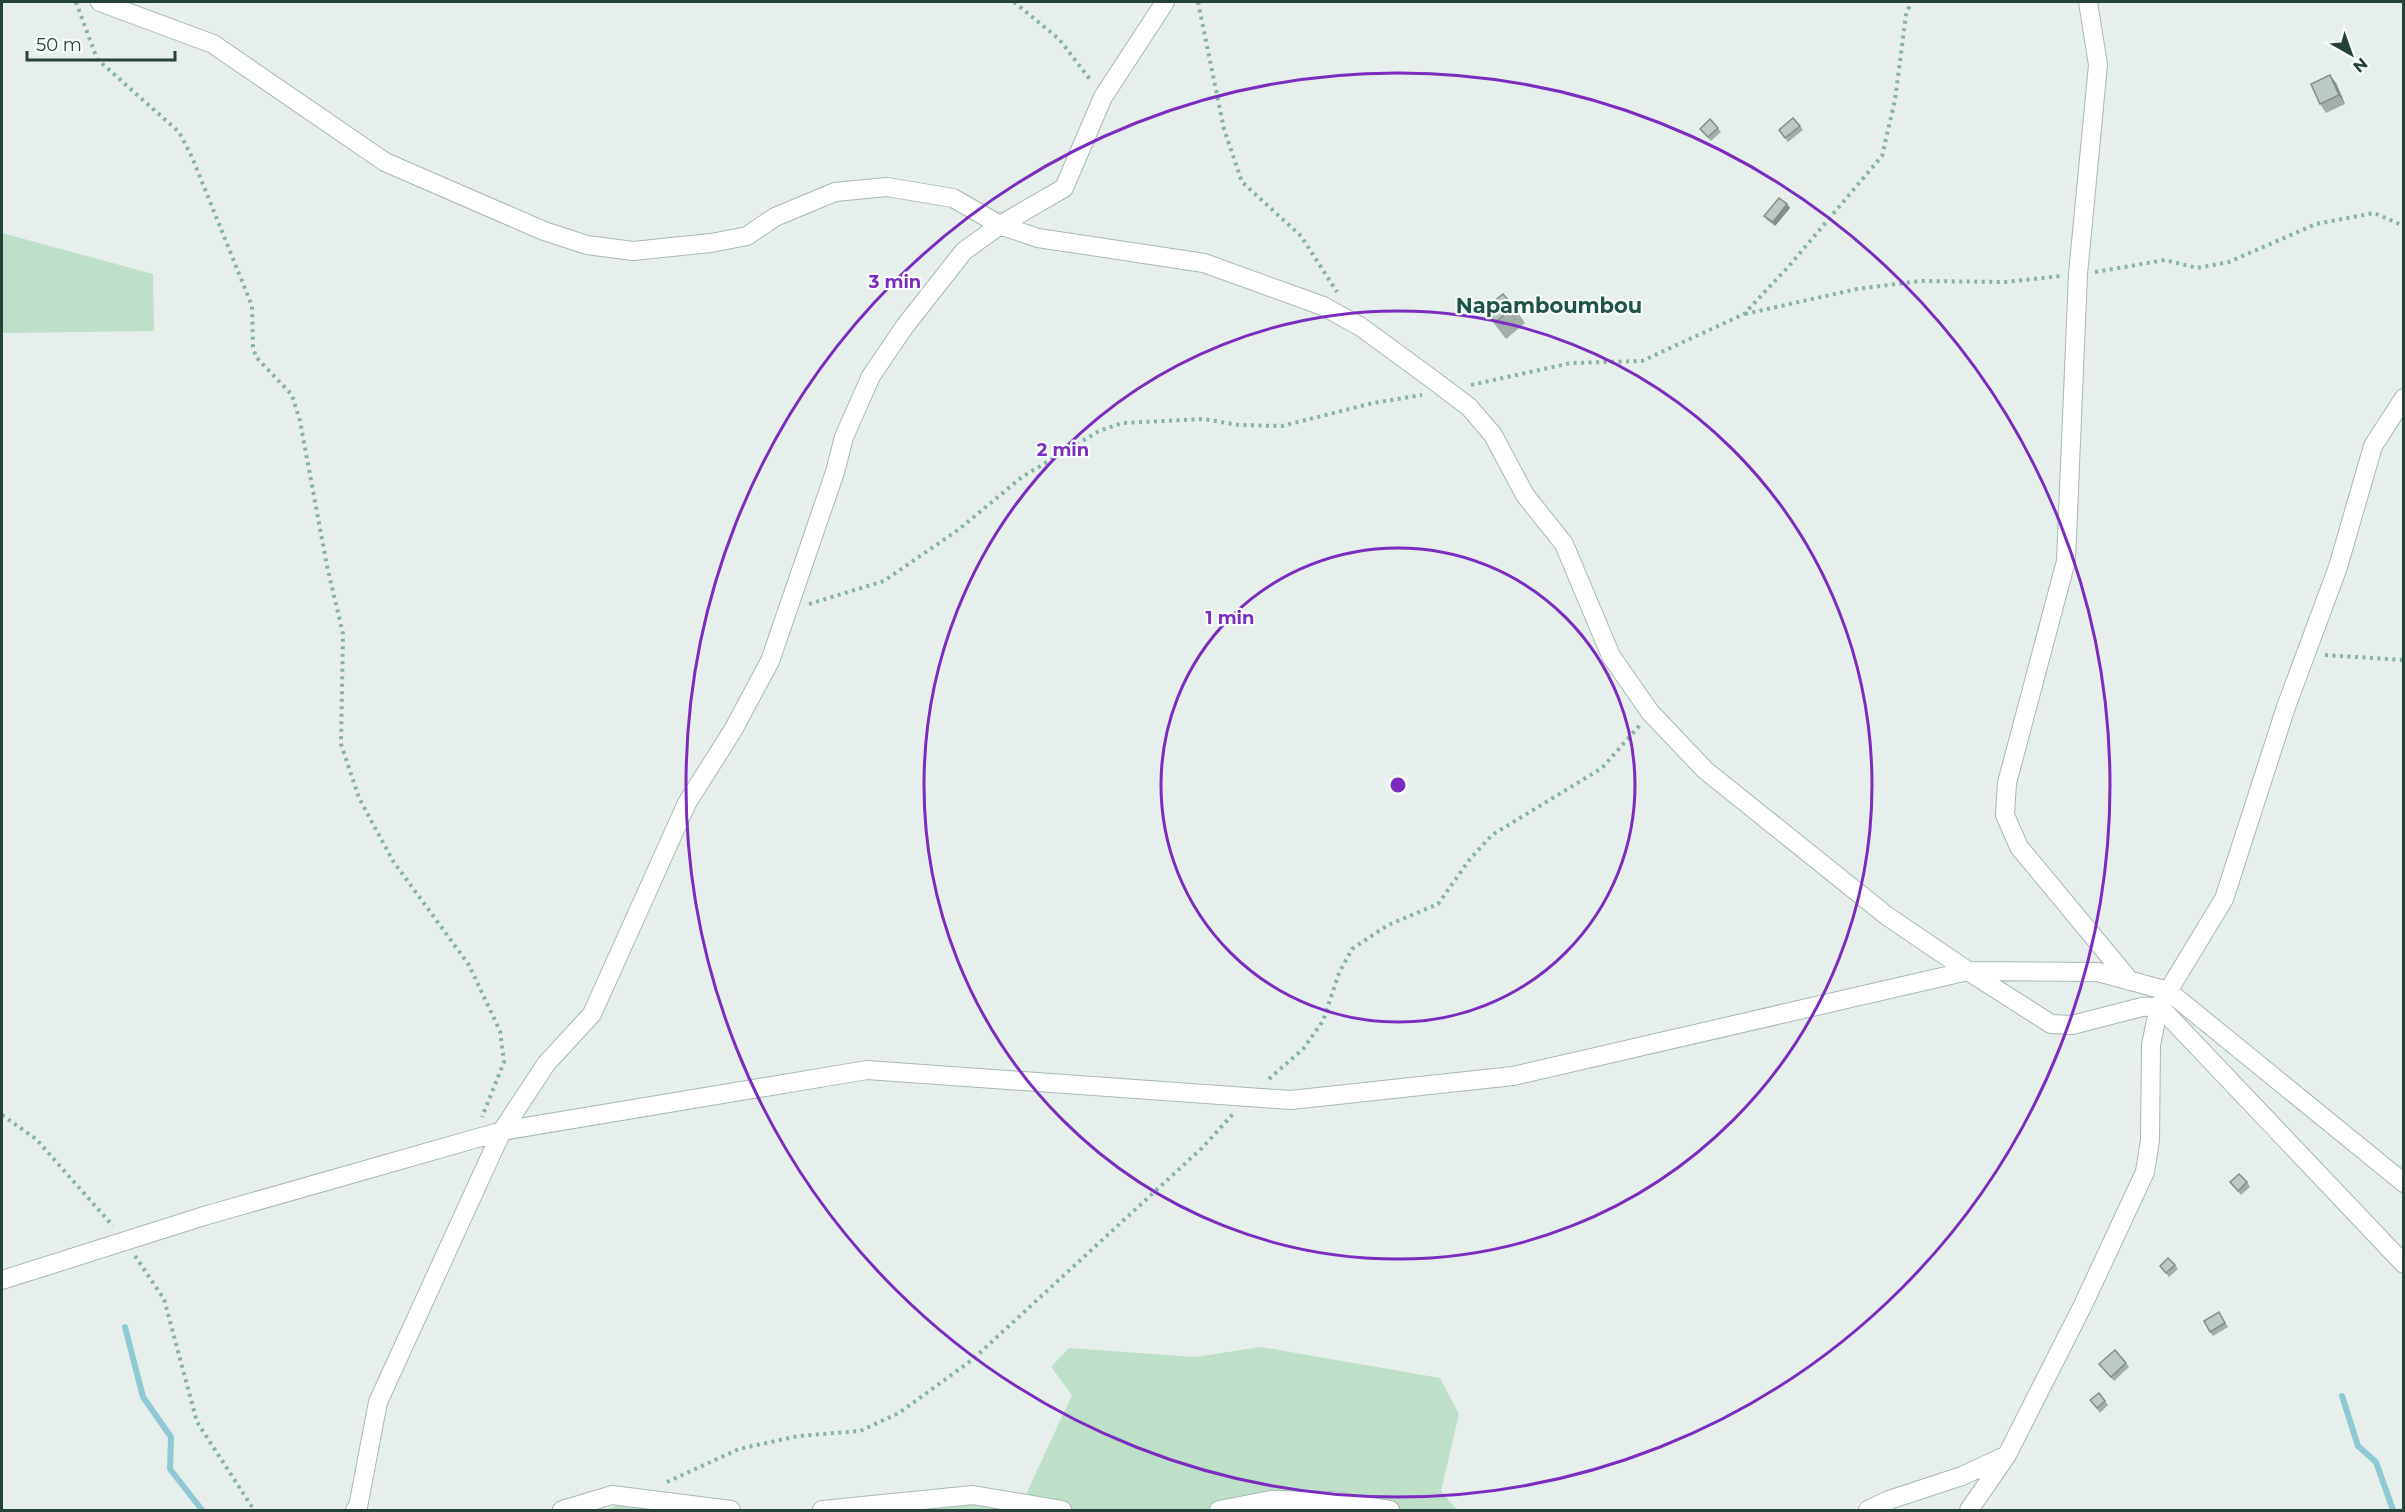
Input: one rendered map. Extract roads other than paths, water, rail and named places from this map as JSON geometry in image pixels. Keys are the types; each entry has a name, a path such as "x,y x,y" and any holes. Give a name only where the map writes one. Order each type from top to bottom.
{"street":[{"path":"100,2 213,44 385,162 544,231 587,245 633,251 720,242 747,236 775,217 835,192 886,188 952,198 1000,225 1038,238 1204,263 1323,306 1361,327 1469,407 1493,435 1525,495 1564,544 1611,656 1650,712 1706,770 1887,916 2051,1024 2072,1025 2142,1007 2164,998"},
{"path":"355,1510 358,1507 378,1402 502,1131 546,1064 592,1014 687,803 733,730 770,661 835,472 844,437 871,376 905,326 964,251 1000,225 1064,188 1102,97 1165,2"},
{"path":"2088,2 2098,65 2078,274 2066,561 2007,783 2005,815 2019,847 2130,981"},
{"path":"1969,1510 2007,1455 2083,1305 2145,1172 2150,1140 2151,1045 2164,998 2224,899 2306,653 2338,567 2373,446 2403,398"},
{"path":"2,1280 216,1213 502,1131 867,1070 1292,1100 1513,1076 1968,971 2098,972 2130,981 2164,998 2403,1183"},
{"path":"2164,998 2403,1264"},
{"path":"1868,1510 1889,1500 1962,1476 2007,1455"},
{"path":"562,1510 612,1495 731,1510"},
{"path":"822,1510 973,1495 1062,1510"},
{"path":"1219,1510 1271,1500 1333,1501 1390,1510"}],"waterway":[{"path":"125,1327 143,1397 171,1437 170,1469 202,1510"},
{"path":"2342,1396 2358,1446 2376,1462 2393,1510"}],"district":[{"name":"Napamboumbou","path":"1549,305"}]}
